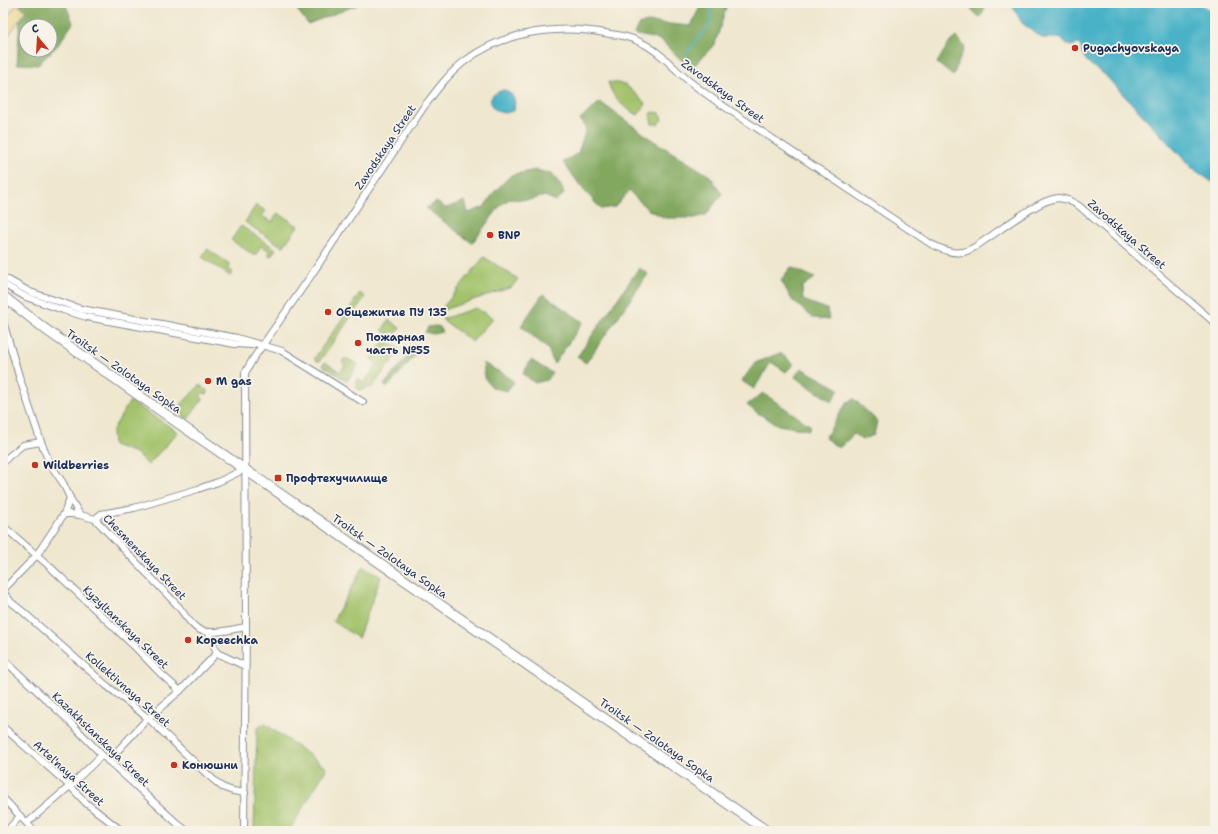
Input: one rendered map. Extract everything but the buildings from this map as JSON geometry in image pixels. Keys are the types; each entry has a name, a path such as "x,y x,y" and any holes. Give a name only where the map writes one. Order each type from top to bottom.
{"street":[{"name":"Zavodskaya Street","path":"244,831 246,627 245,373 253,359 439,86 466,60 482,51 519,35 542,31 579,30 616,35 638,41 650,47 690,82 716,101 931,244 948,252 964,252 975,247 1035,206 1048,200 1058,198 1065,199 1079,206 1215,323"},
{"path":"3,277 30,292 81,309 237,338 282,351 363,402"},
{"path":"3,284 26,297 87,317 235,344 263,345"},
{"name":"Troitsk — Zolotaya Sopka","path":"3,298 245,470 767,831"},
{"path":"3,319 19,376 50,464 63,483 80,515"},
{"path":"3,463 8,456 23,445 42,442"},
{"path":"3,451 8,456"},
{"path":"95,518 101,514 134,508 198,489 245,470"},
{"path":"3,591 36,556 64,514 70,498"},
{"name":"Chesmenskaya Street","path":"64,514 95,518 174,601 187,617 198,628 209,633"},
{"name":"Kyzyltanskaya Street","path":"3,526 47,564 134,646 160,674 180,691"},
{"name":"Kollektivnaya Street","path":"3,591 11,602 107,686 148,718 208,775 222,786 233,791 245,793"},
{"path":"245,666 218,653 209,633 246,627"},
{"path":"108,761 148,718 180,691 218,653"},
{"name":"Kazakhstanskaya Street","path":"3,659 64,716 108,761 178,826 187,831"},
{"name":"Artel'naya Street","path":"3,727 86,802 122,831"},
{"path":"27,823 70,786 102,755"},
{"path":"3,798 34,831"},
{"path":"7,831 20,816"}],"green space":[{"path":"21,3 65,3 73,23 58,45 58,18 20,18"},
{"path":"292,3 357,3 357,5 308,24"},
{"path":"701,3 726,3 726,8 715,44 691,69 660,40 634,34 638,25 647,22 691,26"},
{"path":"965,3 987,3 980,18"},
{"path":"956,37 965,46 953,76 937,63 949,43"},
{"path":"18,49 18,58 45,58 38,65 17,64"},
{"path":"608,82 625,84 646,104 638,115 619,102"},
{"path":"600,102 654,141 710,176 722,194 706,215 695,218 665,218 647,209 629,191 615,207 601,209 582,188 563,162 578,153 586,129 580,119"},
{"path":"652,112 660,113 662,120 658,124 652,124 650,114"},
{"path":"536,170 552,174 561,186 564,194 556,201 545,196 529,200 509,199 501,205 472,243 426,208 436,202 446,208 465,201 468,213 484,207 495,191 511,175"},
{"path":"256,205 266,211 262,216 272,222 278,213 298,226 283,247 245,222"},
{"path":"241,226 276,249 271,256 268,254 270,251 261,246 255,256 231,240"},
{"path":"207,249 231,265 228,269 233,272 230,276 202,257"},
{"path":"484,257 518,279 512,287 440,311"},
{"path":"791,267 815,278 802,287 803,300 827,309 829,320 813,318 792,300 781,280"},
{"path":"639,268 648,274 586,363 577,357"},
{"path":"27,293 52,302 234,340 234,343 91,316 26,295"},
{"path":"360,293 365,297 319,362 314,359"},
{"path":"543,294 583,322 554,364 548,349 521,326"},
{"path":"476,308 493,318 472,342 442,319"},
{"path":"389,320 400,328 396,334 393,331 391,333 389,332 388,334 382,330"},
{"path":"428,327 440,327 442,332 433,334 425,332"},
{"path":"389,342 400,350 372,387 359,390 356,387 358,385 355,383 357,379 364,383 377,364 371,359 382,343"},
{"path":"412,351 417,353 387,388 384,385"},
{"path":"780,353 794,364 786,372 771,362 754,389 742,381 755,363"},
{"path":"344,359 348,359 358,365 347,381 322,365 325,362 340,372 345,365 342,362"},
{"path":"531,360 552,373 547,380 535,383 523,374"},
{"path":"483,363 504,374 514,382 507,391 493,388 485,379"},
{"path":"801,368 839,389 832,402 795,377"},
{"path":"200,385 209,392 207,394 203,393 200,395 203,399 188,419 176,410"},
{"path":"763,393 811,426 809,430 778,425 747,405"},
{"path":"854,399 877,421 874,435 862,440 854,434 839,448 825,438 847,402"},
{"path":"130,401 178,432 148,465 136,453 113,445 112,431"},
{"path":"363,567 381,577 358,638 333,621"},
{"path":"264,723 327,768 289,831 254,831 257,729"}],"sand":[{"path":"17,4 26,11 21,18 18,18 18,22 3,43 3,22"}],"water":[{"path":"1008,3 1199,3 1215,13 1215,184 1192,168 1104,74 1088,63 1083,55 1081,46 1078,44 1070,46 1060,38 1042,38 1022,23 1013,7"},
{"path":"504,90 512,95 515,103 514,110 507,113 496,110 492,106 491,102 492,97 496,93"}],"waterway":[{"path":"686,54 709,25 712,3"}],"place":[{"name":"Pugachyovskaya","path":"1075,48"},
{"name":"BNP","path":"490,235"},
{"name":"Общежитие ПУ 135","path":"328,312"},
{"name":"Пожарная часть №55","path":"358,343"},
{"name":"M gas","path":"208,381"},
{"name":"Wildberries","path":"35,465"},
{"name":"Профтехучилище","path":"278,478"},
{"name":"Kopeechka","path":"188,640"},
{"name":"Конюшни","path":"174,765"}]}
